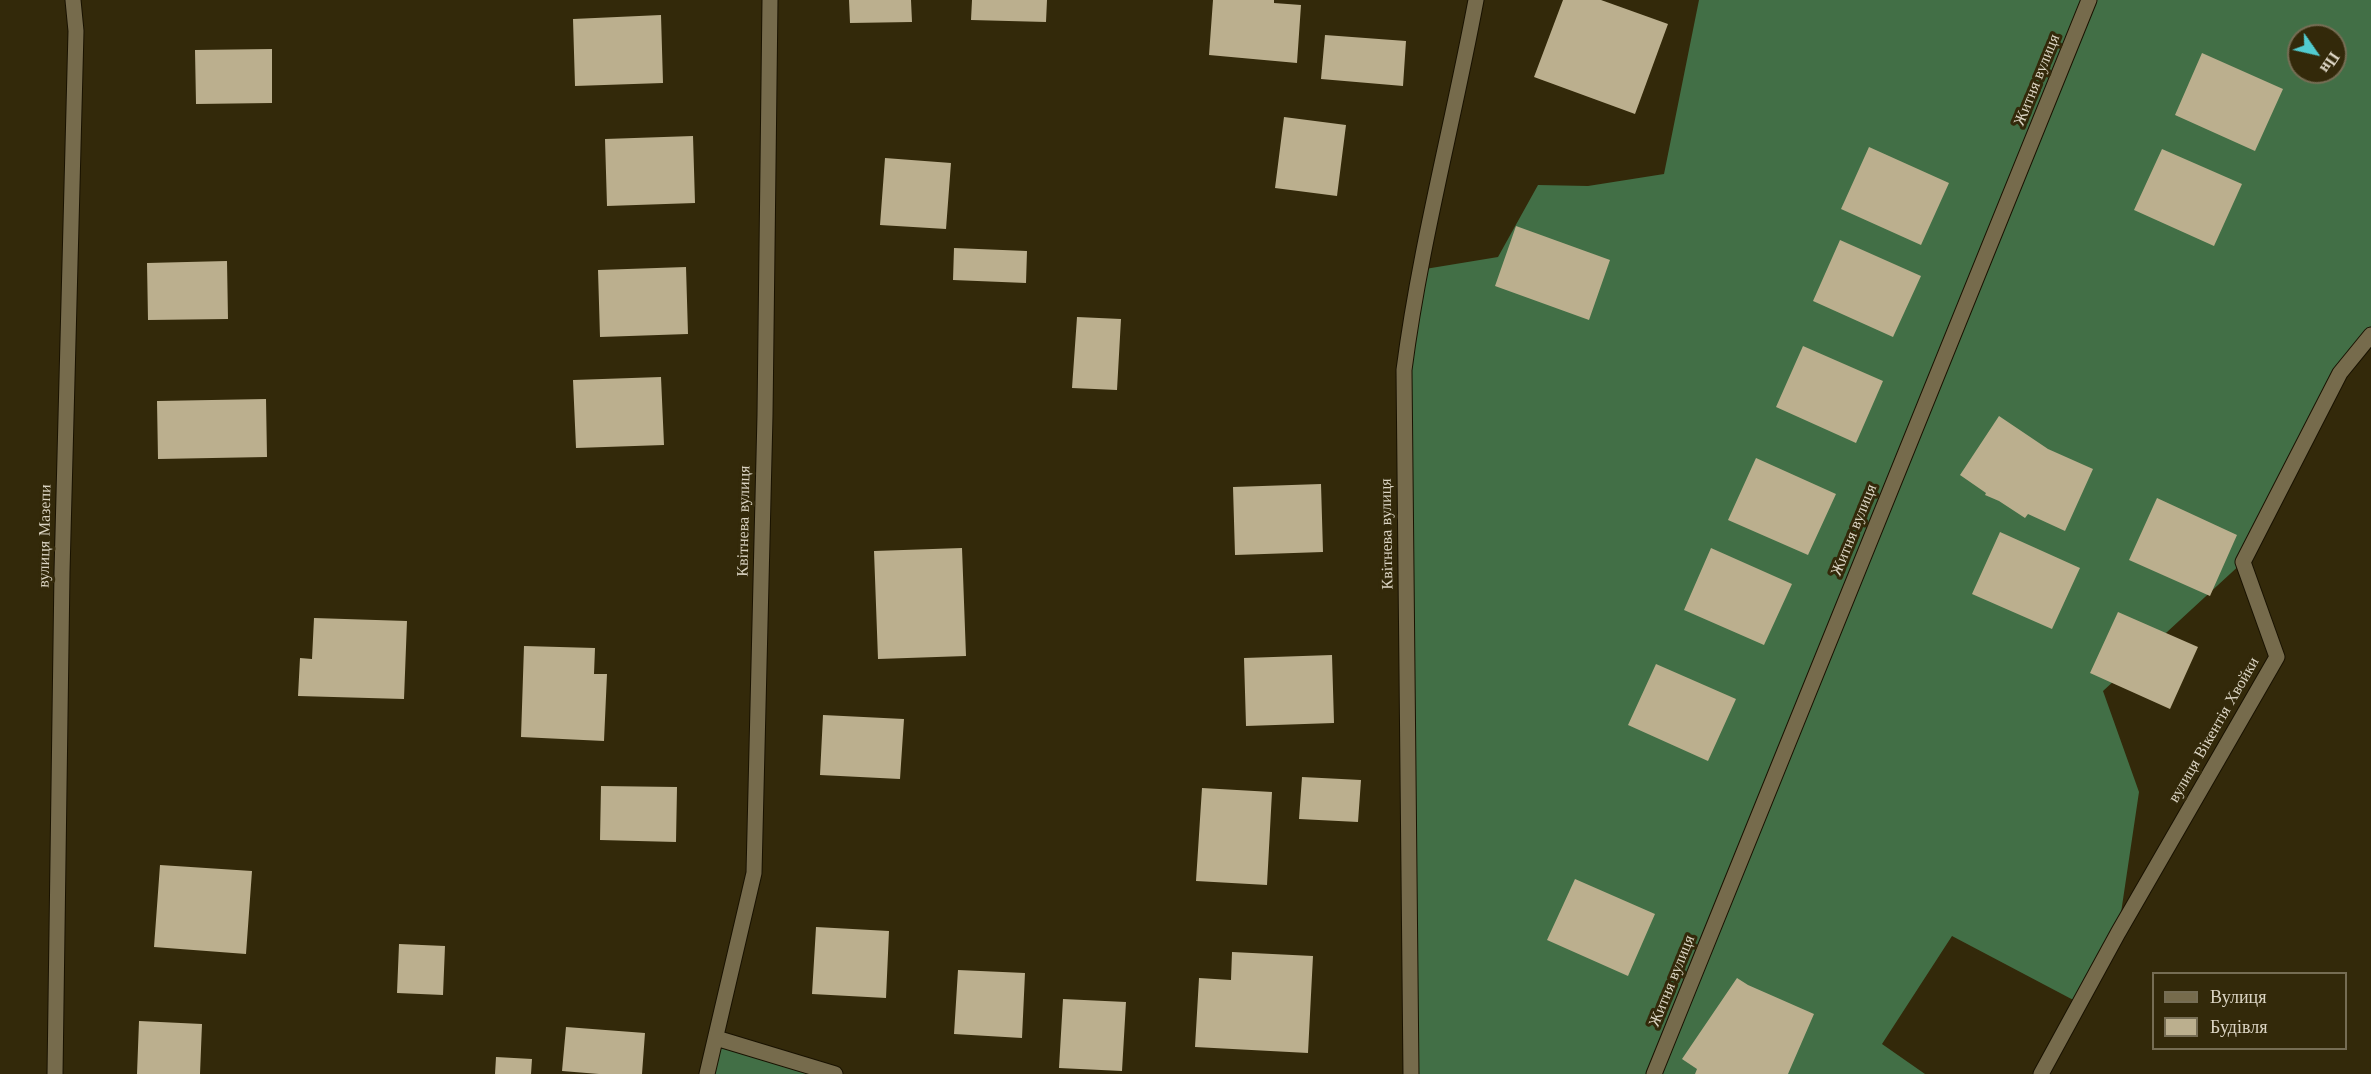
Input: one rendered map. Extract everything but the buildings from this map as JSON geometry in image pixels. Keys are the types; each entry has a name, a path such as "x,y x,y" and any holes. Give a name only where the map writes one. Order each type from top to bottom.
{"street":[{"name":"вулиця Мазепи","path":"55,1074 62,572 76,31 73,0"},
{"name":"Квітнева вулиця","path":"707,1074 754,873 765,416 770,0"},
{"name":"Квітнева вулиця","path":"1411,1074 1404,370 1419,270 1459,91 1476,0"},
{"name":"Житня вулиця","path":"1654,1074 2089,0"},
{"name":"вулиця Вікентія Хвойки","path":"2041,1074 2118,933 2277,657 2243,562 2340,373 2371,335"},
{"path":"717,1038 836,1074"}],"green space":[{"path":"1699,0 2371,0 2371,335 2340,373 2243,562 2103,691 2139,792 2118,933 2079,1003 1952,936 1882,1044 1925,1074 1411,1074 1404,370 1419,270 1498,257 1538,185 1588,186 1664,174"},
{"path":"716,1038 835,1074 707,1074"}]}
